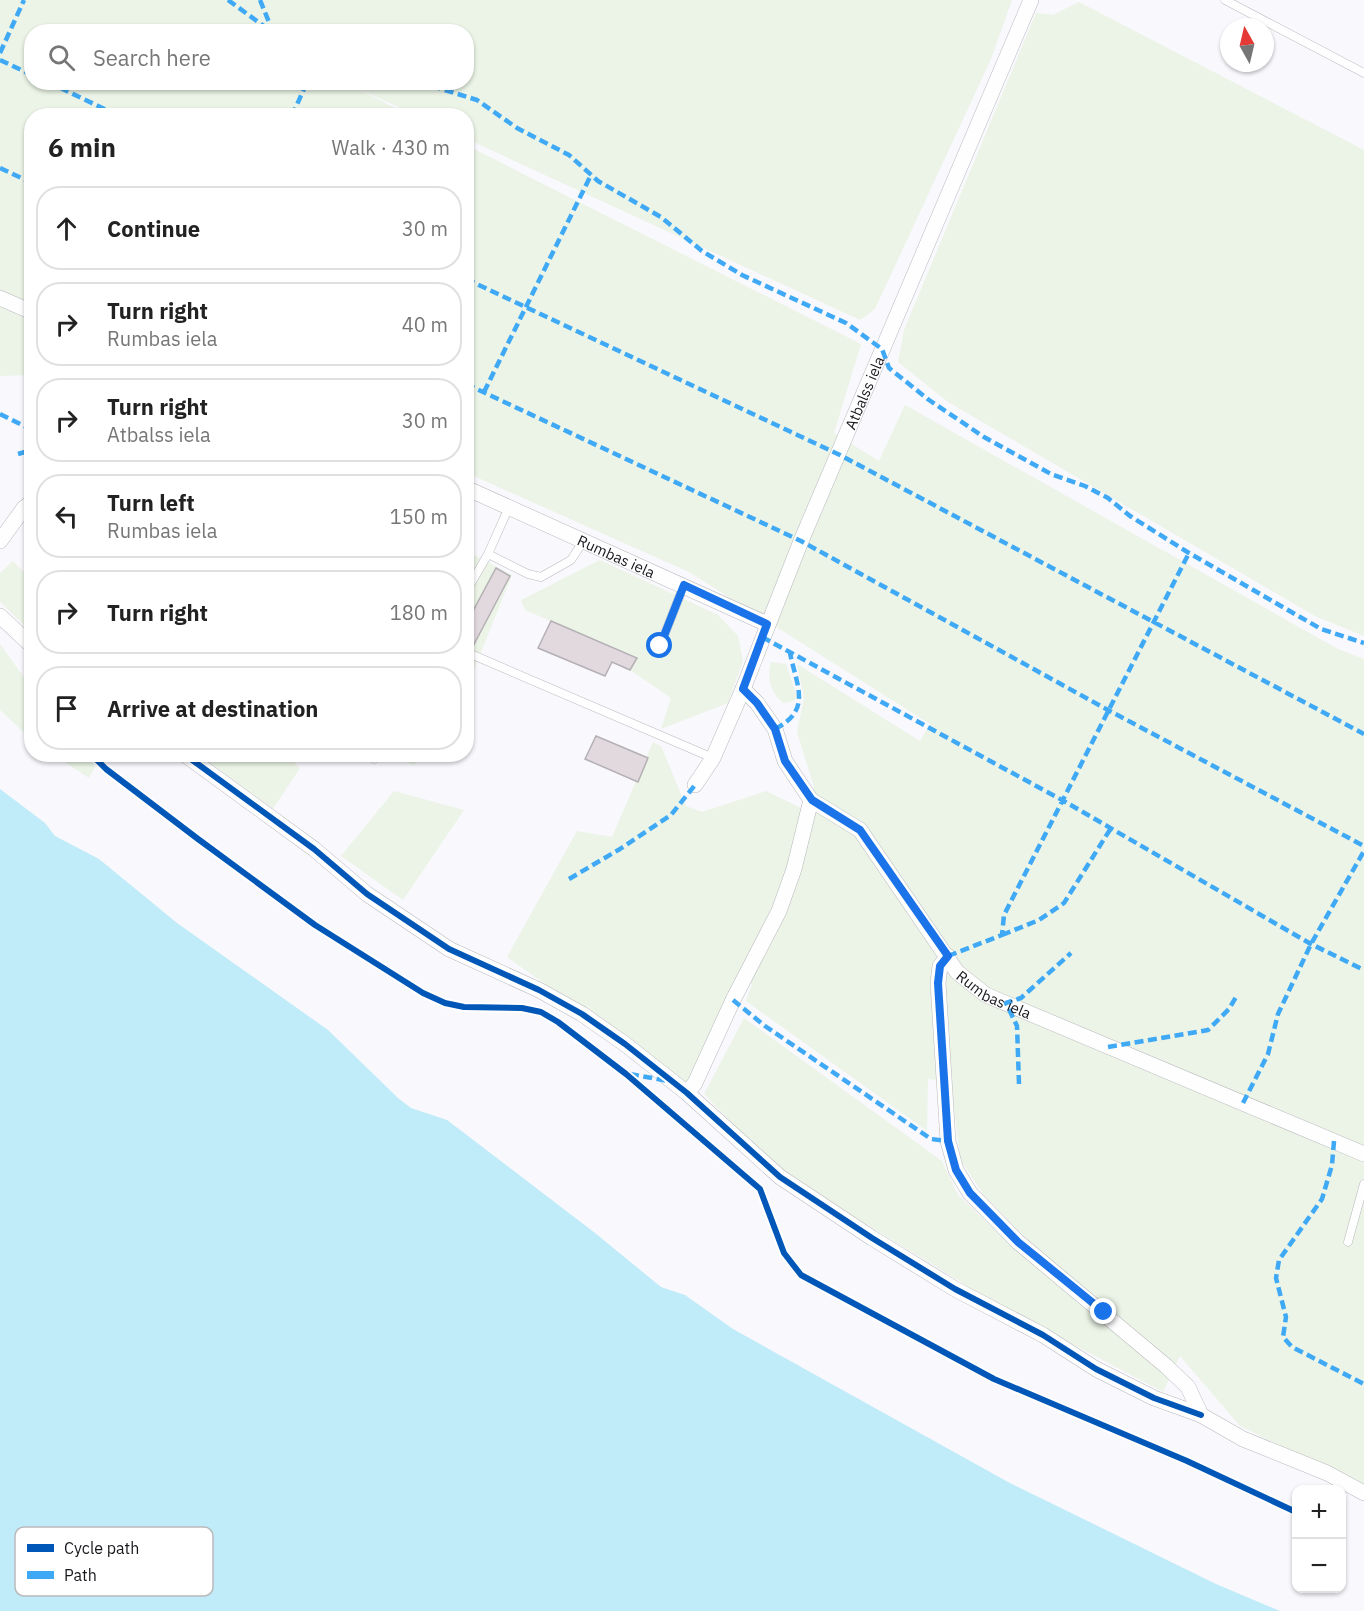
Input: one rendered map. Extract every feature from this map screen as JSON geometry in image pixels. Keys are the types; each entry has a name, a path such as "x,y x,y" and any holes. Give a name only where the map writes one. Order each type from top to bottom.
{"street":[{"name":"Atbalss iela","path":"695,785 713,758 743,689 767,624 1031,0"},
{"path":"0,298 24,308"},
{"name":"Rumbas iela","path":"474,492 767,624"},
{"path":"0,541 24,508"},
{"path":"0,616 24,638"},
{"name":"Rumbas iela","path":"743,689 757,703 775,729 785,761 812,800 860,830 957,972 986,994 1364,1154"},
{"path":"195,762 314,849 367,894 449,949 539,990 582,1014 687,1093 780,1177 872,1238 955,1289 1043,1335 1095,1369 1154,1398 1201,1415 1243,1439 1327,1473 1364,1493"},
{"path":"687,1093 695,1083 779,911 794,869 812,800"},
{"path":"948,956 940,966 938,983 948,1141 956,1170 970,1193 1018,1242 1104,1312 1188,1387 1201,1415"}],"lane":[{"path":"1225,0 1364,73"},
{"path":"474,578 488,554 509,507"},
{"path":"488,554 528,574 541,577 571,560 584,540"},
{"path":"660,646 684,585"},
{"path":"474,655 713,758"},
{"path":"1348,1242 1364,1184"}],"shaded area":[{"path":"0,0 1012,0 991,59 875,309 860,320 474,142 474,108 400,108 361,90 474,90 474,24 24,24 24,90 360,90 395,108 24,108 24,375 0,376"},
{"path":"1079,2 1364,150 1364,636 1315,616 948,402 898,362 904,330 1036,13 1053,15"},
{"path":"474,149 861,344 834,433 879,461 905,405 1338,649 1364,659 1364,1489 1239,1425 1180,1356 1163,1392 995,1303 804,1186 761,1153 704,1094 744,1018 942,1161 958,1195 1022,1256 1030,1242 983,1194 960,1159 951,1082 928,1079 927,1131 746,1001 752,984 737,977 686,1084 507,957 577,831 612,837 653,742 661,746 686,806 702,812 766,791 805,810 814,787 797,732 804,698 797,664 920,741 930,724 689,572 474,476"},
{"path":"474,555 512,575 474,670"},
{"path":"600,560 718,615 738,636 743,661 728,703 661,729 671,698 630,670 636,657 525,610 521,600"},
{"path":"13,561 24,573 24,625 0,602 0,573"},
{"path":"0,644 24,677 24,732 0,710"},
{"path":"771,662 786,664 797,696 794,701 783,703 775,694 769,674"},
{"path":"65,762 93,762 96,765 89,778"},
{"path":"209,762 294,762 300,768 273,809"},
{"path":"394,791 464,810 403,900 341,856"}],"water":[{"path":"0,789 45,823 55,836 99,859 177,923 328,1030 411,1108 447,1120 595,1233 661,1287 685,1295 733,1329 1008,1482 1216,1584 1280,1611 0,1611"}],"building":[{"path":"496,568 510,576 474,644 474,609"},
{"path":"551,621 637,658 630,670 612,662 605,676 538,648"},
{"path":"596,736 648,758 638,782 585,759"}],"marked path":[{"path":"0,53 24,0"},
{"path":"228,0 261,24"},
{"path":"260,0 270,24"},
{"path":"0,60 24,71"},
{"path":"65,90 102,108"},
{"path":"296,108 303,90"},
{"path":"445,90 477,100 517,128 569,155 598,181 661,217 702,251 742,275 846,323 882,349 889,368 929,400 984,437 1051,474 1085,486 1108,498 1130,516 1189,553 1321,629 1364,643"},
{"path":"0,168 24,179"},
{"path":"484,392 591,175"},
{"path":"474,283 840,455 1364,734"},
{"path":"474,388 801,541 1108,710 1364,846"},
{"path":"0,414 24,426"},
{"path":"18,454 24,452"},
{"path":"948,956 1002,935 1004,915 1189,553"},
{"path":"762,637 1062,800 1311,944 1364,970"},
{"path":"775,729 787,722 798,706 798,687 790,653"},
{"path":"569,879 671,815 695,785"},
{"path":"1002,935 1039,920 1064,903 1111,828"},
{"path":"1243,1103 1268,1054 1278,1014 1311,944 1364,851"},
{"path":"1019,1084 1017,1026 1006,1003 1021,998 1071,953"},
{"path":"1108,1047 1208,1030 1229,1009 1236,997"},
{"path":"733,1000 765,1026 931,1139 948,1141"},
{"path":"630,1074 668,1081"},
{"path":"1334,1141 1332,1165 1322,1199 1279,1260 1276,1278 1286,1317 1283,1337 1292,1347 1364,1384"}],"cycle path":[{"path":"99,762 198,839 315,925 423,993 445,1003 464,1007 522,1008 541,1012 558,1022 626,1074 760,1189 784,1253 801,1275 994,1379 1187,1461 1292,1510"},
{"path":"195,762 314,849 367,894 449,949 539,990 582,1014 625,1044 687,1093 780,1177 872,1238 955,1289 1043,1335 1096,1369 1154,1398 1201,1415"}],"route":[{"path":"660,646 684,585 767,624 743,689 757,703 775,729 785,761 812,800 860,830 948,956 940,966 938,983 948,1141 956,1170 970,1193 1018,1242 1104,1312"}]}
